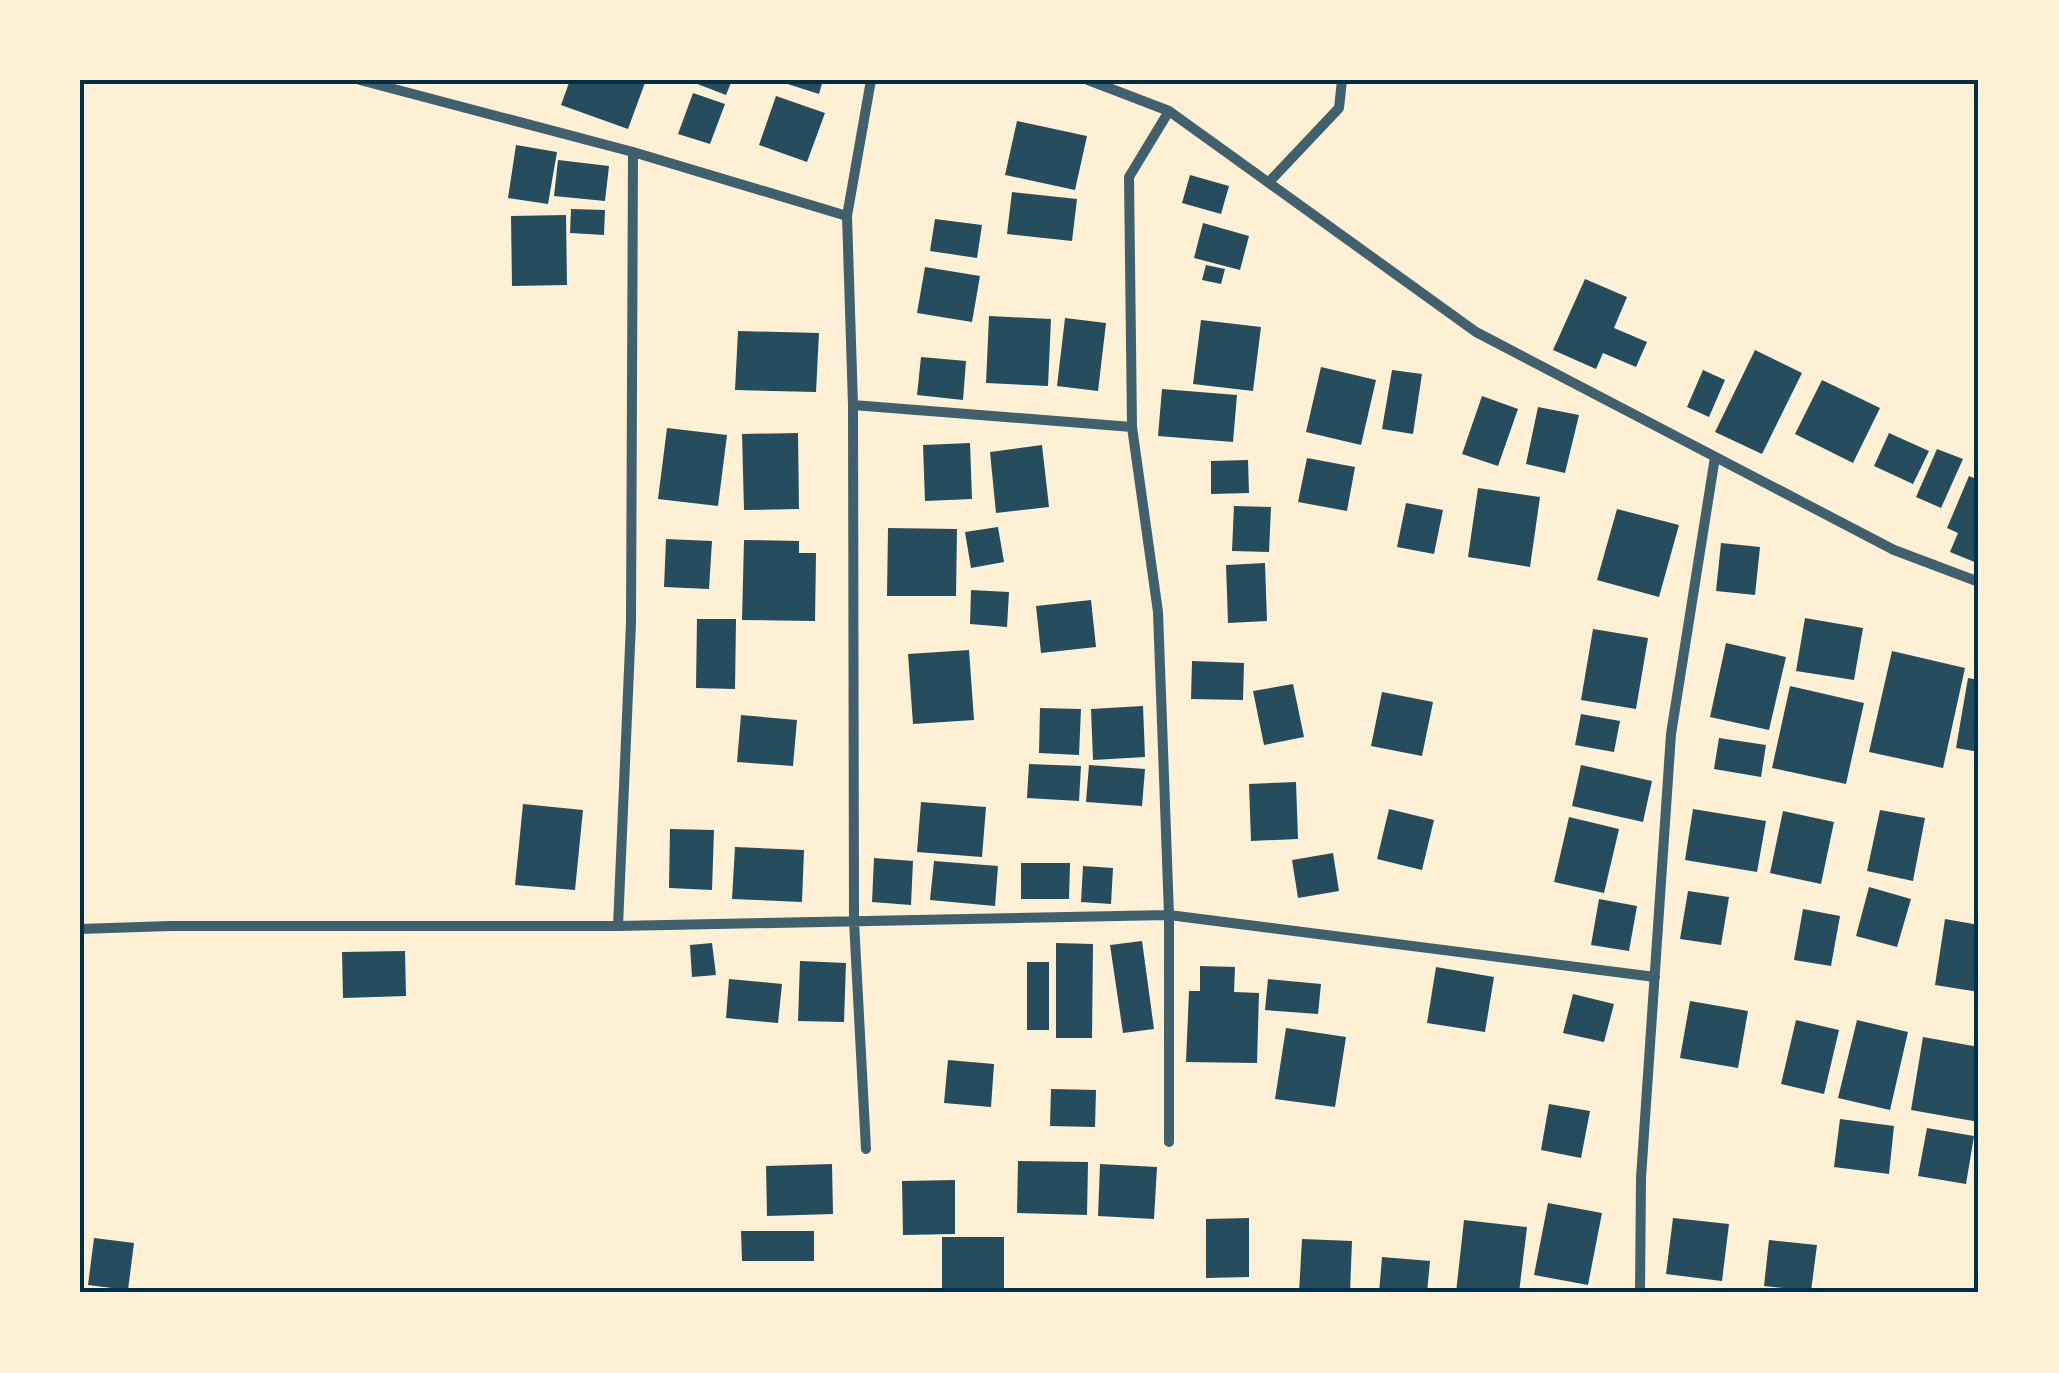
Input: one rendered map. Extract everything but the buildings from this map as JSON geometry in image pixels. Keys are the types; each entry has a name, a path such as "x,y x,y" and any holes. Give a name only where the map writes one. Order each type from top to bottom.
{"street":[{"path":"360,80 633,152 847,216"},
{"path":"866,1150 854,921 853,405 847,216 872,80"},
{"path":"1088,80 1169,110 1476,332 1894,550 1979,582"},
{"path":"1270,182 1339,108 1342,80"},
{"path":"1169,110 1129,178 1132,427 1158,612 1169,916 1169,1142"},
{"path":"618,926 631,623 633,152"},
{"path":"853,405 1132,427"},
{"path":"1640,1293 1641,1178 1671,734 1715,457"},
{"path":"80,929 618,926 1169,916 1655,977"}]}
